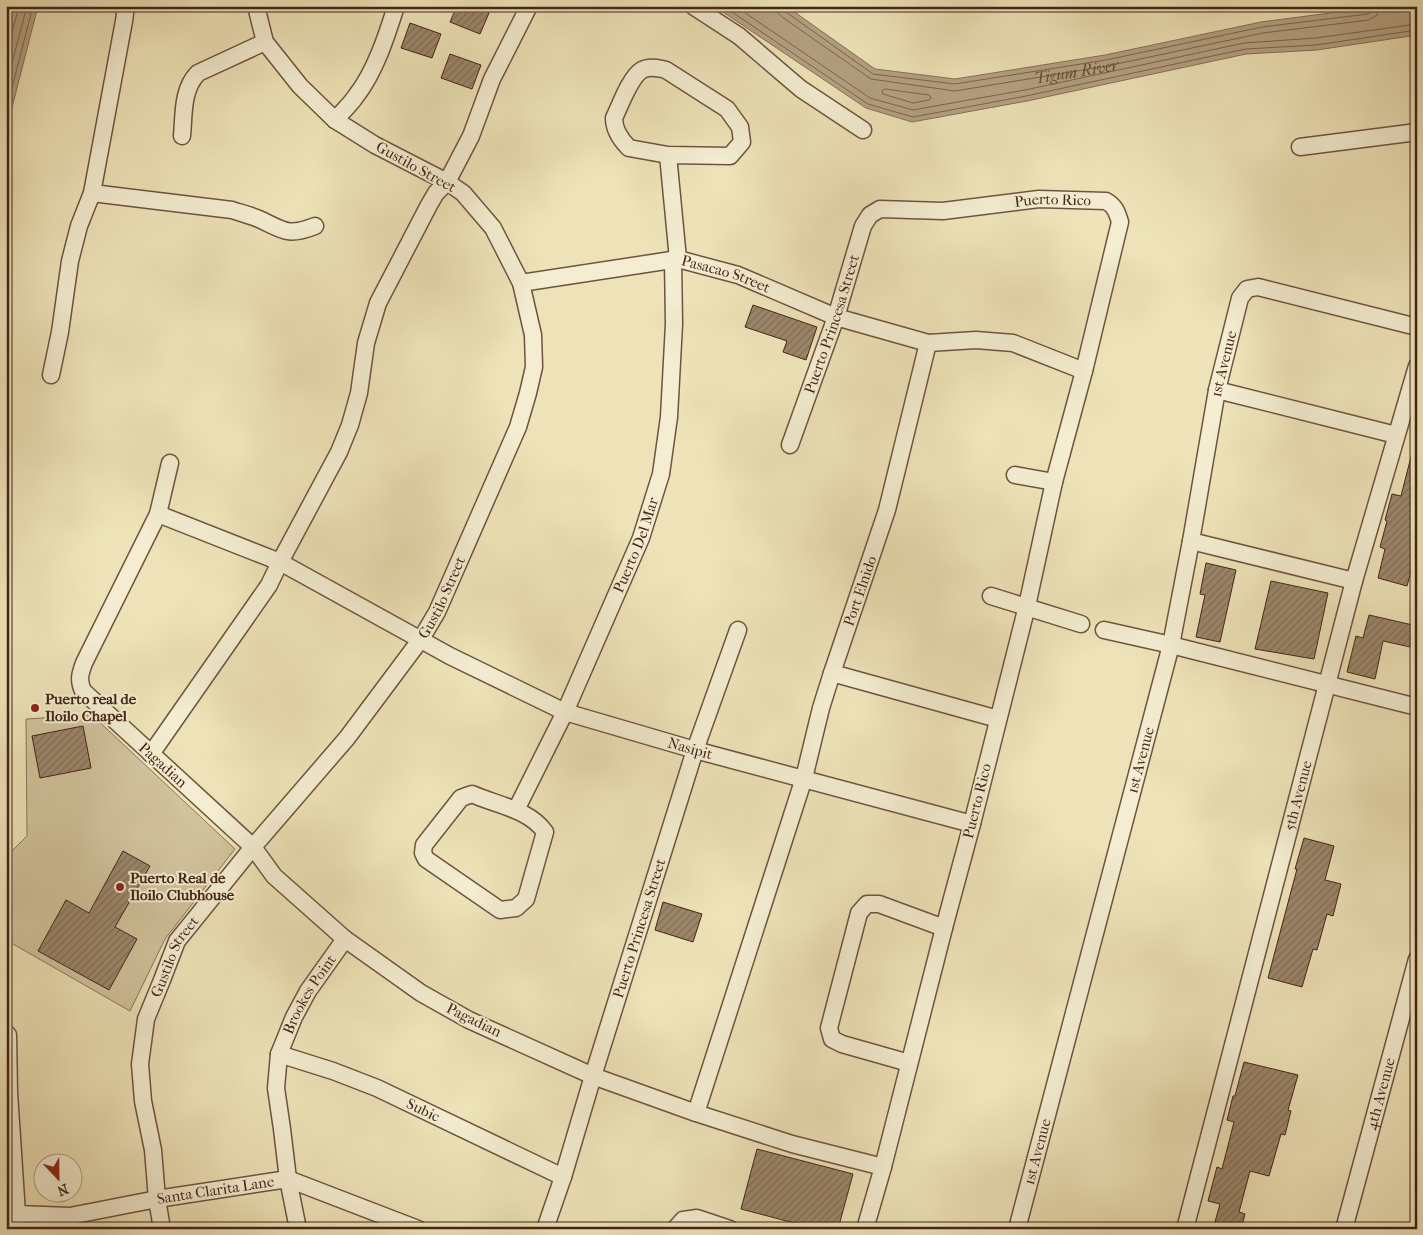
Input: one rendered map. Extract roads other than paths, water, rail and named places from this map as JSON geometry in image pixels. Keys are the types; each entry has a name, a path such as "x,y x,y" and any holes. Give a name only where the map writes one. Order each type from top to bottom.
{"street":[{"path":"51,375 60,332 70,261 79,226 92,193 126,6"},
{"name":"Gustilo Street","path":"162,1229 153,1150 144,1101 140,1064 146,1019 177,941 253,846 347,738 420,639 437,612 518,427 534,367 533,335 521,283 493,228 463,193 447,182 375,145 335,120 300,86 265,42 256,6"},
{"path":"335,120 357,96 368,77 388,34 396,6"},
{"path":"151,754 269,585 340,452 359,393 366,343 378,303 429,205 436,193 447,182 471,136 492,79 529,6"},
{"path":"693,6 739,36 801,90 863,130"},
{"path":"182,136 186,93 192,79 198,73 265,42"},
{"path":"655,67 666,70 727,109 740,127 742,142 730,156 668,156 628,148 619,136 614,124 614,118 634,77 643,70 655,67"},
{"path":"1300,147 1417,132"},
{"name":"Puerto Del Mar","path":"516,810 565,712 640,538 661,474 669,417 674,333 675,259 668,156"},
{"path":"92,193 232,210 286,231 295,232 315,226"},
{"name":"Puerto Rico","path":"865,1229 883,1167 972,824 1027,606 1054,482 1084,372 1120,222 1118,213 1113,205 1106,200 1039,199 943,211 880,209"},
{"name":"Puerto Princesa Street","path":"790,445 836,317 863,226 870,215 880,209"},
{"name":"Pasacao Street","path":"521,283 675,259 738,275 836,317"},
{"name":"1st Avenue","path":"1017,1229 1171,645 1217,390 1240,298 1247,289 1258,287 1417,327"},
{"path":"836,317 928,343 976,340 1013,343 1084,372"},
{"name":"Port Elnido","path":"696,1113 804,778 821,708 832,673 887,510 928,343"},
{"name":"5th Avenue","path":"1185,1229 1354,581 1417,366"},
{"path":"1217,390 1396,435"},
{"name":"Pagadian","path":"170,463 158,514 84,663 80,675 80,684 83,691 253,846 274,876 345,939 421,993 469,1020 593,1076 696,1113 792,1144 883,1167"},
{"path":"1015,475 1054,482"},
{"path":"158,514 280,562 420,639"},
{"path":"1191,541 1354,581"},
{"path":"991,596 1081,624"},
{"name":"Puerto Princesa Street","path":"545,1229 563,1177 695,750 738,630"},
{"path":"1104,630 1417,706"},
{"name":"Nasipit","path":"420,639 450,656 565,712 695,750 972,824"},
{"path":"832,673 998,719"},
{"path":"472,794 516,810 540,825 545,832 526,898 516,908 500,910 426,859 423,853 424,846 461,798 472,794"},
{"path":"909,1063 842,1044 832,1038 829,1028 860,913 867,904 879,904 944,928"},
{"name":"Brookes Point","path":"298,1229 288,1179 276,1088 279,1054 294,1017 308,991 345,939"},
{"name":"4th Avenue","path":"1344,1229 1417,959"},
{"path":"6,1033 8,1035 8,1093 15,1218"},
{"name":"Subic","path":"279,1054 333,1071 376,1088 563,1177"},
{"name":"Santa Clarita Lane","path":"15,1218 70,1216 158,1199 288,1179 418,1229"},
{"path":"675,1229 683,1220 697,1218 730,1229"}],"water":[{"path":"6,6 38,6 6,131"},
{"name":"Tigum River","path":"714,6 786,6 875,69 955,79 1105,55 1261,22 1384,6 1417,6 1417,35 1317,50 1246,54 1027,101 912,122 866,108"}],"place":[{"name":"Puerto real de Iloilo Chapel","path":"35,708"},
{"name":"Puerto Real de Iloilo Clubhouse","path":"120,887"}]}
